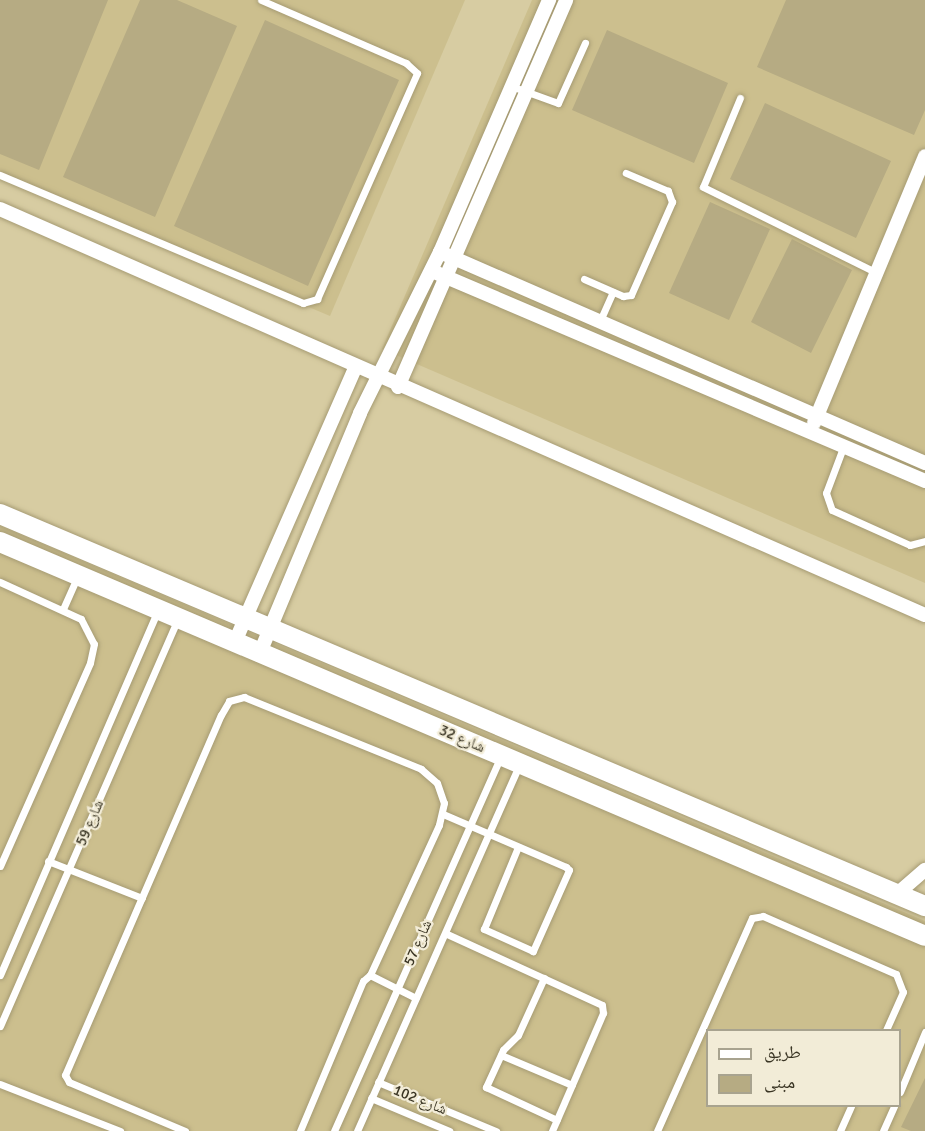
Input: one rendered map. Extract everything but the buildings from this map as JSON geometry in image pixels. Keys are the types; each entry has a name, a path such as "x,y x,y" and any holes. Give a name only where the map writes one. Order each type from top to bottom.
{"main road":[{"name":"شارع 32","path":"0,514 925,906"},
{"name":"شارع 32","path":"0,542 259,655 501,755 925,936"},
{"path":"501,755 512,730"},
{"path":"520,764 531,739"}],"street":[{"path":"259,655 377,378 432,271 549,0"},
{"path":"398,387 456,260 566,0"},
{"path":"811,431 873,271 925,156"},
{"path":"0,209 355,369 925,615"},
{"path":"440,252 544,300 925,463"},
{"path":"432,271 925,481"},
{"path":"537,317 544,300"},
{"path":"234,644 355,369"},
{"path":"897,894 925,870"}],"lane":[{"path":"0,175 303,303 317,299 417,73 405,63 261,0"},
{"path":"511,86 525,93 558,103 585,43"},
{"path":"741,98 704,187 873,271"},
{"path":"584,279 626,297 633,293 673,200 668,191 626,173"},
{"path":"599,323 614,292"},
{"path":"844,445 826,494 832,510 910,546 925,541"},
{"path":"63,609 78,576"},
{"path":"0,582 63,609 87,626 93,654 0,866"},
{"name":"شارع 59","path":"0,975 158,610"},
{"name":"شارع 59","path":"0,1026 178,618"},
{"path":"185,1131 65,1078 221,715 236,697 252,699 422,769 437,783 443,814 370,975 363,981 300,1131"},
{"name":"شارع 57","path":"334,1131 501,755"},
{"name":"شارع 57","path":"357,1131 447,934 520,764"},
{"path":"443,814 518,847 570,871 535,951 484,929 518,847"},
{"path":"48,861 142,898"},
{"path":"657,1131 752,918 763,916 896,974 903,992 886,1029"},
{"path":"447,934 544,978 603,1008 552,1131"},
{"path":"370,975 416,998"},
{"path":"544,978 518,1035 501,1054 488,1090 557,1120"},
{"path":"901,1090 925,1032"},
{"path":"501,1054 572,1085"},
{"name":"شارع 102","path":"378,1082 496,1131"},
{"path":"0,1084 120,1131"},
{"name":"شارع 102","path":"371,1098 449,1131"},
{"path":"840,1131 851,1107"},
{"path":"883,1131 894,1107"}],"shaded area":[{"path":"0,0 465,0 330,316 0,177"},
{"path":"532,0 925,0 925,583 382,349"},
{"path":"0,526 925,921 925,1131 0,1131"}]}
